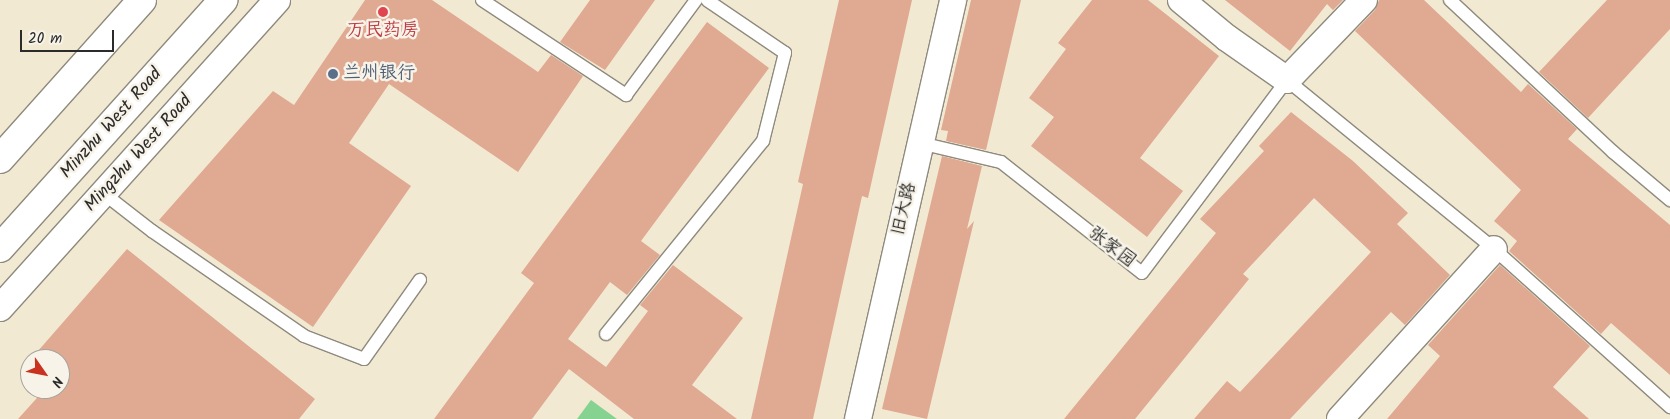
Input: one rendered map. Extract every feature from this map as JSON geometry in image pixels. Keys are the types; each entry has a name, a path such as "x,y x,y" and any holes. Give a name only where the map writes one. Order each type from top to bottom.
{"main road":[{"path":"0,159 142,0"},
{"name":"Minzhu West Road","path":"0,248 223,0"}],"street":[{"name":"Mingzhu West Road","path":"0,308 277,0"},
{"name":"旧大路","path":"858,419 953,0"},
{"path":"1181,0 1227,38 1287,80"},
{"name":"张家园","path":"1287,80 1364,0"},
{"path":"1340,419 1494,249"}],"lane":[{"path":"482,0 626,95 696,0"},
{"path":"606,334 763,141 785,53 707,0"},
{"path":"1450,0 1613,152 1670,200"},
{"path":"1287,80 1494,249 1670,407"},
{"name":"张家园","path":"920,143 1001,162 1142,273 1287,80"},
{"path":"103,193 152,231 304,336 364,359 420,280"}],"green space":[{"path":"591,400 617,419 577,419"}],"building":[{"path":"365,0 432,0 538,72 551,55 583,76 518,172 389,84 349,143 411,186 313,327 159,220 273,91 294,105"},
{"path":"590,0 655,0 605,70 560,42"},
{"path":"839,0 912,0 868,198 862,196 813,419 751,419 803,184 798,182"},
{"path":"971,0 1021,0 986,150 946,141 948,131 941,130"},
{"path":"1092,0 1148,0 1219,56 1140,158 1183,191 1147,237 1031,146 1054,117 1029,98 1066,49 1058,43"},
{"path":"1225,0 1343,0 1333,10 1327,4 1290,51"},
{"path":"1379,0 1424,0 1521,92 1528,84 1577,129 1568,139 1670,225 1670,375 1611,323 1601,334 1509,251 1517,241 1494,221 1521,190 1355,31 1375,10"},
{"path":"1607,0 1670,0 1670,29 1588,118 1539,72"},
{"path":"707,22 769,68 641,241 660,255 627,295 610,282 568,339 606,367 648,311 640,305 673,265 743,318 692,385 737,419 634,419 569,369 532,419 434,419 534,283 521,273"},
{"path":"1291,112 1353,161 1408,213 1397,224 1450,275 1405,325 1391,312 1290,419 1194,419 1227,381 1240,392 1371,252 1314,198 1243,274 1249,279 1135,419 1064,419 1216,233 1200,219 1264,151 1259,146"},
{"path":"942,156 982,166 967,229 974,221 927,419 882,409"},
{"path":"127,249 315,399 299,419 18,419 36,399 70,399 70,349 40,349"},
{"path":"1500,265 1590,346 1553,387 1589,419 1387,419 1440,356 1428,345"}],"place":[{"name":"万民药房","path":"383,12"},
{"name":"兰州银行","path":"333,74"}]}
